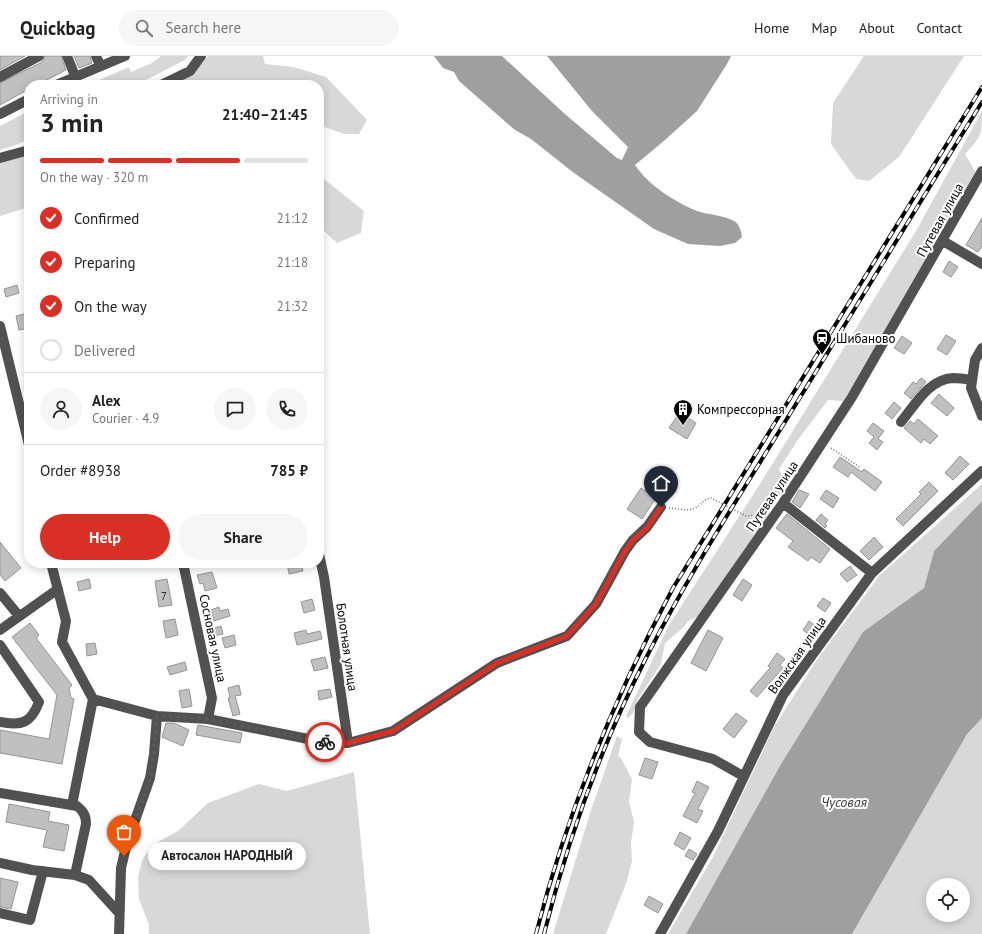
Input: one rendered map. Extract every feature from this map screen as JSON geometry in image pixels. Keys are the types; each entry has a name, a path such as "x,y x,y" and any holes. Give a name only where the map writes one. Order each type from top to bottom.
{"street":[{"path":"0,77 39,56"},
{"path":"67,56 75,76"},
{"path":"67,80 98,61 125,56"},
{"path":"171,80 190,71 201,56"},
{"path":"0,114 24,102"},
{"path":"0,158 24,151"},
{"name":"Путевая улица","path":"743,776 713,759 650,742 639,732 640,707 777,513 824,442 944,241 982,171"},
{"path":"944,241 982,264"},
{"path":"0,326 24,424"},
{"path":"982,348 975,360 971,388 982,416"},
{"path":"901,422 928,388 936,383 953,378 972,380"},
{"name":"Волжская улица","path":"660,934 718,831 783,695 872,572 982,471"},
{"path":"783,503 872,572"},
{"path":"93,699 157,716 208,719 323,742 348,743 393,731 497,663 567,636 596,604 625,551 633,540 647,528 661,507"},
{"path":"52,568 66,621 62,642 93,699 72,805"},
{"name":"Сосновая улица","path":"184,568 212,698 208,719"},
{"name":"Болотная улица","path":"322,568 348,743"},
{"path":"0,630 58,589"},
{"path":"0,593 18,616"},
{"path":"0,645 39,702 35,712 29,720 12,725 0,722"},
{"path":"119,934 121,868 127,843 150,778 154,754 157,716"},
{"path":"0,793 77,806 82,810 86,817 86,824 75,875"},
{"path":"0,863 75,875 89,880 119,913"},
{"path":"0,913 30,920 43,871"}],"path":[{"path":"824,442 861,468"},
{"path":"678,508 687,510 696,508 705,498 711,498 746,516 777,513"}],"shaded area":[{"path":"161,56 188,56 185,60 146,80 99,80 129,67 131,72 152,63"},
{"path":"208,56 263,56 265,64 294,67 326,77 367,120 359,134 344,134 324,127 324,80 180,80 194,73"},
{"path":"864,56 964,56 899,157 869,181 856,179 831,144 833,103"},
{"path":"982,111 980,135 965,154 976,173 953,214 931,230 929,237 937,246 887,332 843,401 828,400 797,441 779,469 786,484 780,496 766,499 760,506 770,515 700,616 688,621 683,628 665,643 661,664 638,699 634,712 628,718 626,716 669,625 760,484 916,231"},
{"path":"24,114 24,141 0,150 0,126"},
{"path":"24,154 24,209 0,216 0,161"},
{"path":"324,179 364,211 361,233 337,243 324,231"},
{"path":"982,484 982,501 934,551 924,588 863,633 781,764 686,934 668,934 713,857 774,727 816,661 880,575"},
{"path":"982,718 982,934 852,934 967,733"},
{"path":"617,736 622,739 618,756 621,758 632,779 629,802 634,822 631,843 632,861 627,881 606,934 553,934 591,810"},
{"path":"354,772 370,934 149,934 149,925 139,899 138,876 143,858 156,843 178,831 208,803 259,784 287,791"}],"water":[{"path":"434,56 502,56 566,115 617,158 622,160 628,147 592,111 547,56 731,56 697,111 635,165 640,172 655,186 680,203 697,211 725,217 734,221 741,230 742,237 735,243 720,246 688,244 654,229 574,173 531,139 515,130 459,81 454,72 443,68"},
{"name":"Чусовая","path":"982,501 982,718 967,734 852,934 686,934 781,764 863,632 924,588 934,551"}],"building":[{"path":"0,56 25,56 0,70"},
{"path":"45,56 61,56 66,70 47,80 24,80 24,92 0,105 0,83 42,62"},
{"path":"74,56 90,56 92,63 79,68"},
{"path":"982,218 982,246 978,252 966,245"},
{"path":"949,261 958,267 951,277 943,272"},
{"path":"17,285 19,293 6,297 4,289"},
{"path":"24,314 24,329 19,330 16,316"},
{"path":"946,335 956,341 947,355 937,349"},
{"path":"902,336 912,343 904,354 894,348"},
{"path":"921,378 926,382 911,399 904,393 913,382 916,384"},
{"path":"939,394 954,408 947,416 931,403"},
{"path":"894,402 901,408 892,419 885,413"},
{"name":"Компрессорная","path":"681,410 689,415 687,417 696,423 687,439 669,428"},
{"path":"918,419 938,436 930,444 924,439 921,443 904,428 910,421 914,424"},
{"path":"873,423 884,431 878,439 883,442 877,450 869,443 874,437 867,431"},
{"path":"960,456 969,464 953,480 945,473"},
{"path":"840,457 862,472 864,469 882,482 875,491 851,472 848,477 833,467"},
{"path":"929,482 938,491 903,526 896,519 921,494 919,492"},
{"path":"641,488 656,498 642,519 627,509"},
{"path":"799,490 809,494 800,508 792,502"},
{"path":"826,490 839,498 833,508 820,499"},
{"path":"787,514 830,549 820,563 811,557 808,561 788,547 793,541 776,528"},
{"path":"821,514 828,520 825,524 827,526 825,528 816,520"},
{"path":"874,537 883,547 869,560 860,551"},
{"path":"0,542 21,568 5,581 0,575"},
{"path":"850,566 857,575 847,582 840,574"},
{"path":"288,568 302,568 303,571 289,574"},
{"path":"212,572 217,588 205,591 203,583 200,584 197,575"},
{"path":"89,579 91,588 79,591 77,582"},
{"path":"167,579 172,605 159,607 155,581"},
{"path":"743,579 752,585 742,601 733,595"},
{"path":"823,598 831,603 825,612 817,606"},
{"path":"312,599 315,610 304,613 301,602"},
{"path":"219,607 220,611 228,609 230,616 214,621 211,610"},
{"path":"175,619 178,635 166,638 163,621"},
{"path":"809,621 817,627 811,636 803,630"},
{"path":"30,623 39,635 36,638 72,685 69,688 71,698 74,699 62,764 0,753 0,730 49,739 57,695 12,637"},
{"path":"221,626 223,634 214,636 212,629"},
{"path":"306,630 307,634 320,631 322,639 297,645 294,633"},
{"path":"708,630 723,638 706,671 691,663"},
{"path":"234,635 236,645 225,648 222,638"},
{"path":"95,643 97,654 87,656 86,644"},
{"path":"777,653 785,659 780,665 783,668 757,697 750,691 770,668 768,666"},
{"path":"325,657 328,668 314,671 311,660"},
{"path":"185,662 187,670 170,675 167,667"},
{"path":"239,685 241,695 235,696 240,714 233,716 228,698 230,698 228,688"},
{"path":"189,689 192,706 182,708 179,691"},
{"path":"330,689 332,697 319,700 318,691"},
{"path":"736,713 747,721 734,738 723,729"},
{"path":"166,723 174,723 189,730 183,746 162,737"},
{"path":"198,725 242,733 240,743 196,735"},
{"path":"645,758 658,762 652,779 639,775"},
{"path":"697,781 709,787 698,809 703,811 697,823 683,816 695,793 692,792"},
{"path":"9,804 50,812 48,821 69,825 64,851 43,847 47,830 6,822"},
{"path":"680,832 691,838 684,850 674,844"},
{"path":"689,849 697,854 693,860 685,856"},
{"path":"0,878 18,882 11,909 0,907"},
{"path":"649,896 663,904 658,913 644,905"}],"railway":[{"path":"536,934 548,889 577,800 612,714 651,629 673,588 982,87"},
{"path":"544,934 553,898 575,828 600,759 614,725 662,627 714,536 982,102"}],"way so far":[{"path":"124,856 127,843 150,778 154,754 157,716 208,719 325,742"}],"place":[{"name":"Шибаново","path":"822,355"},
{"name":"Компрессорная","path":"683,426"},
{"name":"Автосалон НАРОДНЫЙ","path":"124,856"}],"route":[{"path":"325,742 348,743 393,731 497,663 529,649 567,636 596,604 625,551 633,540 647,528 661,507"}]}
